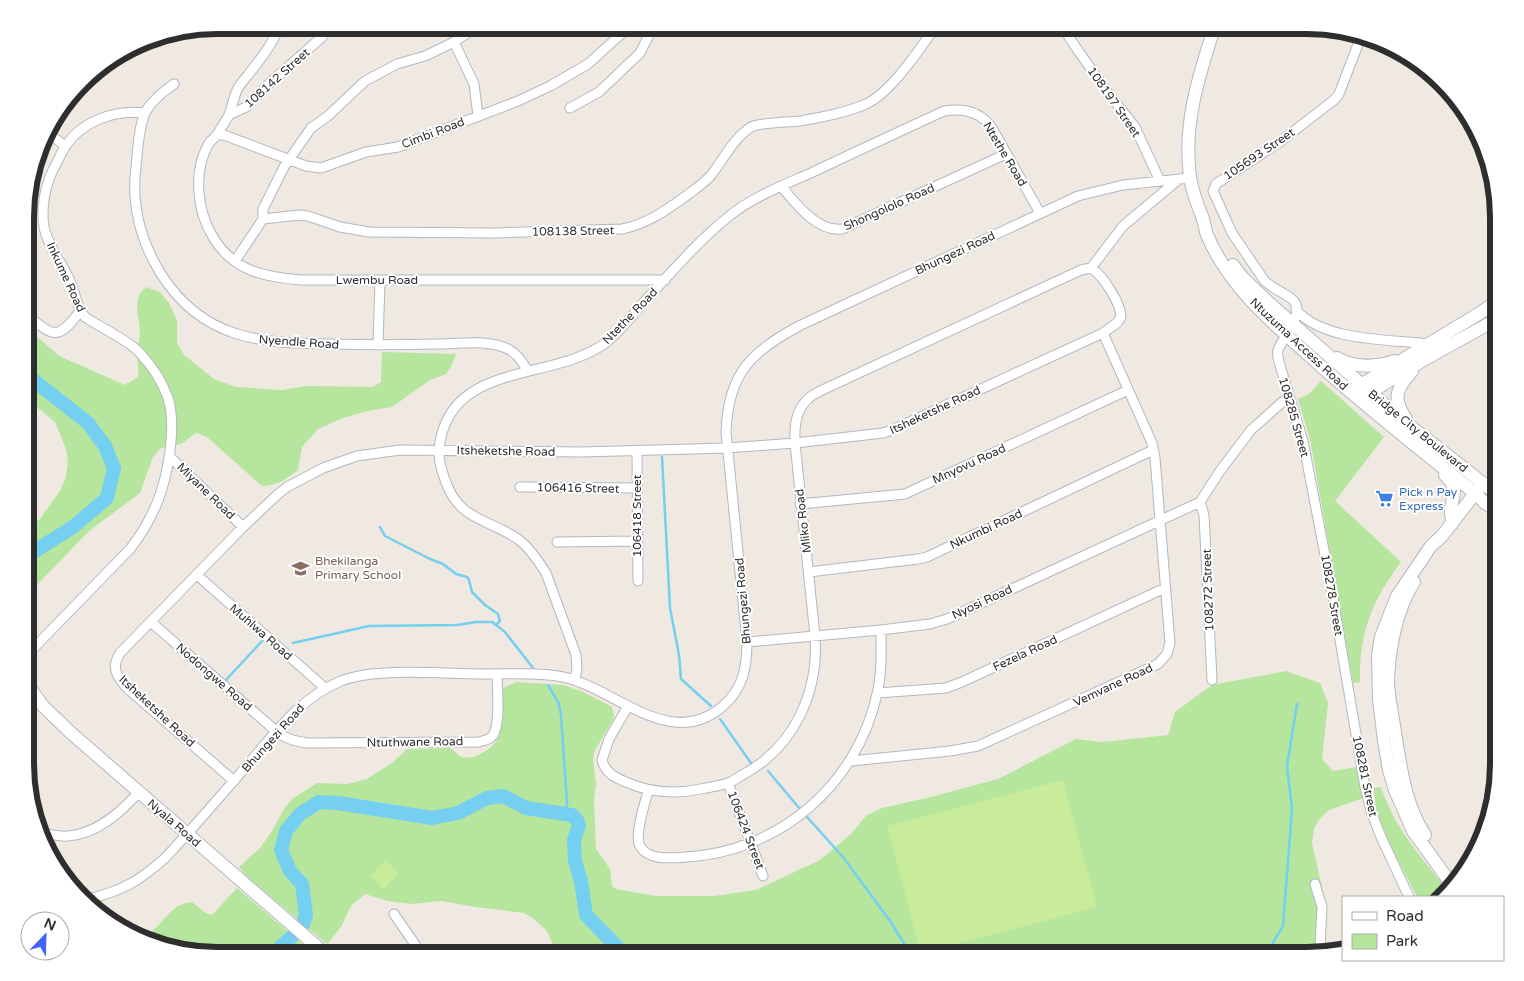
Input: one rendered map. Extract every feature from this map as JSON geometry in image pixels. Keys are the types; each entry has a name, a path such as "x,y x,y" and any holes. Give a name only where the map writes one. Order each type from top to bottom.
{"street":[{"name":"Lwembu Road","path":"276,34 272,43 238,89 229,115 217,136 208,144 203,158 199,181 200,200 210,232 220,248 235,261 251,271 270,277 301,280 665,280"},
{"path":"235,261 263,219 263,209 284,167 307,132 328,116 365,81 397,64 426,56 466,34"},
{"name":"Cimbi Road","path":"217,136 224,136 310,167 327,166 366,152 398,147 518,101 550,86 584,66 621,34"},
{"path":"570,108 599,92 640,53 649,34"},
{"name":"108138 Street","path":"263,219 299,215 308,216 340,227 369,232 495,233 622,230 641,224 659,215 701,185 754,121 788,123 845,111 868,103 889,87 907,67 931,34"},
{"name":"108197 Street","path":"1068,34 1109,94 1135,127 1160,181"},
{"name":"Ntuzuma Access Road","path":"1212,34 1192,102 1185,178 1202,219 1216,242 1242,277 1290,330 1354,396 1415,359 1490,322"},
{"name":"108142 Street","path":"229,115 246,107 272,81 322,37"},
{"name":"105693 Street","path":"1296,310 1293,300 1268,285 1259,274 1232,233 1213,189 1216,184 1281,141 1334,100 1339,94 1359,41"},
{"path":"454,42 474,84 478,116"},
{"name":"Nyendle Road","path":"174,84 158,97 145,113 134,189 143,236 151,257 178,297 210,322 227,332 245,338 286,344 490,344 512,352 519,357 528,371"},
{"name":"Ntethe Road","path":"575,680 577,668 576,655 546,572 531,551 516,538 473,517 464,510 446,484 439,450 448,418 461,400 481,386 567,361 604,344 710,232 748,202 944,111 967,111 986,120 1040,213"},
{"name":"Inkume Road","path":"34,648 130,549 140,535 157,502 170,456 170,413 168,400 158,376 138,351 80,312 70,282 44,228 44,199 47,186 65,146 85,127 100,119 122,113 145,113"},
{"path":"53,136 65,146"},
{"name":"Shongololo Road","path":"782,186 792,199 812,218 828,228 842,229 1006,154"},
{"path":"1091,268 1123,226 1185,178"},
{"name":"Bhungezi Road","path":"91,898 116,891 142,878 166,857 297,709 325,688 356,677 388,673 539,675 575,680 659,720 694,721 716,712 734,696 742,681 747,658 747,642 727,448 726,416 732,391 742,371 751,359 764,347 801,325 1040,213 1091,192 1123,185 1185,178"},
{"name":"Itsheketshe Road","path":"234,781 127,688 116,674 115,664 120,653 243,527 287,487 337,462 373,453 400,450 637,451 727,448 795,443 877,434 892,430 1118,323 1121,311 1106,284 1091,268"},
{"name":"Mliko Road","path":"628,706 605,747 602,760 603,765 617,778 648,791 691,791 728,783 768,759 799,720 812,685 816,657 794,431 798,410 811,396 1004,305 1081,270 1091,268"},
{"path":"378,345 380,281"},
{"name":"Ntuzuma Access Road","path":"1415,359 1429,344 1490,306"},
{"path":"1290,330 1296,310 1310,322 1340,333 1374,339 1429,344"},
{"path":"34,321 49,332 57,333 68,327 80,312"},
{"name":"Ntuzuma Access Road","path":"1290,330 1321,349 1366,388"},
{"name":"108285 Street","path":"1290,330 1278,349 1278,357 1303,441 1322,542"},
{"name":"Vemvane Road","path":"851,761 950,751 978,746 1158,664 1167,654 1170,643 1161,520 1153,450 1102,332"},
{"path":"1321,349 1339,360 1354,365 1382,364 1415,359"},
{"path":"1412,428 1400,409 1397,397 1415,359"},
{"name":"Bridge City Boulevard","path":"1366,388 1479,488 1485,503 1490,506"},
{"name":"Mnyovu Road","path":"800,504 905,494 1128,390"},
{"path":"1200,502 1220,471 1251,430 1289,396"},
{"name":"Bridge City Boulevard","path":"1354,396 1423,451 1479,488 1490,492"},
{"name":"Nkumbi Road","path":"809,572 927,557 1153,450"},
{"name":"106418 Street","path":"637,451 636,541 638,581"},
{"path":"1423,451 1454,486 1455,496 1451,511 1452,524"},
{"name":"Miyane Road","path":"170,456 243,527"},
{"name":"106416 Street","path":"520,487 636,488"},
{"path":"1449,880 1413,831 1399,803 1389,770 1384,741 1378,655 1381,637 1392,606 1413,570 1430,546 1442,536 1479,488"},
{"name":"Nyosi Road","path":"747,642 930,624 948,618 1200,502"},
{"name":"108272 Street","path":"1200,502 1204,515 1212,680"},
{"path":"1442,536 1433,555 1411,586 1404,601 1393,639 1388,683 1400,762 1415,815 1424,833 1454,873"},
{"path":"557,542 636,541"},
{"name":"108278 Street","path":"1322,542 1341,648"},
{"name":"Muhlwa Road","path":"197,575 325,688"},
{"name":"Fezela Road","path":"878,693 946,688 1165,588"},
{"name":"Nodongwe Road","path":"151,622 277,732"},
{"path":"648,791 638,839 641,848 648,854 659,857 707,855 750,844 774,833 802,815 826,793 851,761 868,724 878,693 881,630"},
{"name":"108281 Street","path":"1341,648 1365,787 1372,814 1408,896"},
{"name":"Ntuthwane Road","path":"277,732 283,737 307,743 479,742 487,740 492,736 496,724 497,674"},
{"name":"Nyala Road","path":"34,694 58,721 319,947"},
{"name":"106424 Street","path":"728,783 763,876"},
{"path":"48,834 67,836 84,833 108,820 127,805 139,792"},
{"path":"1315,884 1322,907 1321,947"},
{"path":"1400,896 1404,887"},
{"path":"394,914 417,947"}],"green space":[{"path":"146,287 160,292 169,303 177,320 177,343 184,355 214,379 236,387 282,390 306,386 373,387 381,382 382,352 456,354 446,374 430,380 392,407 343,418 318,429 302,447 298,470 278,483 262,486 208,438 200,434 196,433 181,444 161,448 153,457 140,493 89,531 34,587 34,524 40,519 60,491 65,480 68,462 66,449 55,422 34,405 34,334 59,356 125,385 138,377 137,354 140,334 137,309 141,292"},
{"path":"1321,381 1384,437 1335,501 1401,562 1382,590 1369,618 1362,648 1360,682 1353,683 1310,439 1298,399 1309,394"},
{"path":"1286,671 1320,683 1328,703 1322,759 1333,771 1356,767 1364,798 1329,810 1320,818 1314,828 1312,843 1327,909 1319,924 1316,942 1313,947 554,947 547,931 524,913 441,901 412,904 388,901 365,894 351,906 341,927 327,944 247,877 239,867 260,848 292,799 317,783 347,784 367,779 392,763 407,749 449,748 466,758 476,756 489,749 499,735 501,727 502,690 516,682 563,685 581,691 612,707 613,720 594,752 593,760 596,784 594,800 596,849 610,869 612,886 616,889 656,896 714,896 756,890 820,860 851,834 866,816 882,808 998,779 1076,739 1103,742 1168,735 1175,712 1212,685"},
{"path":"1063,780 1097,907 944,947 919,947 887,826"},
{"path":"1381,787 1393,816 1401,829 1444,886 1435,896 1416,896 1383,829 1375,801 1374,788"},
{"path":"386,861 399,873 384,889 370,875"},
{"path":"237,888 306,947 193,946 158,938 148,934 173,910 185,903 192,902 206,913 212,915"}],"waterway":[{"path":"34,381 88,423 105,446 114,468 107,498 73,527 34,552"},
{"path":"662,457 670,608 679,655 681,679 711,706"},
{"path":"380,527 385,536 443,564 456,574 467,577 472,592 485,605 498,614 500,621 496,625"},
{"path":"293,643 369,626 457,625 492,622 505,632 533,668"},
{"path":"226,680 262,641"},
{"path":"548,685 559,704 561,715 567,803 565,815"},
{"path":"1270,947 1283,926 1292,809 1287,766 1297,704"},
{"path":"720,719 751,763"},
{"path":"768,771 800,809"},
{"path":"281,947 302,927 306,915 302,884 290,871 281,850 286,831 300,814 319,802 338,803 432,818 458,813 487,798 503,796 526,808 572,815 577,820 579,825 574,840 575,861 581,881 586,915 617,947"},
{"path":"807,817 843,857 890,921 906,947"}],"place":[{"name":"Pick n Pay Express","path":"1385,499"},
{"name":"Bhekilanga Primary School","path":"301,568"}]}
